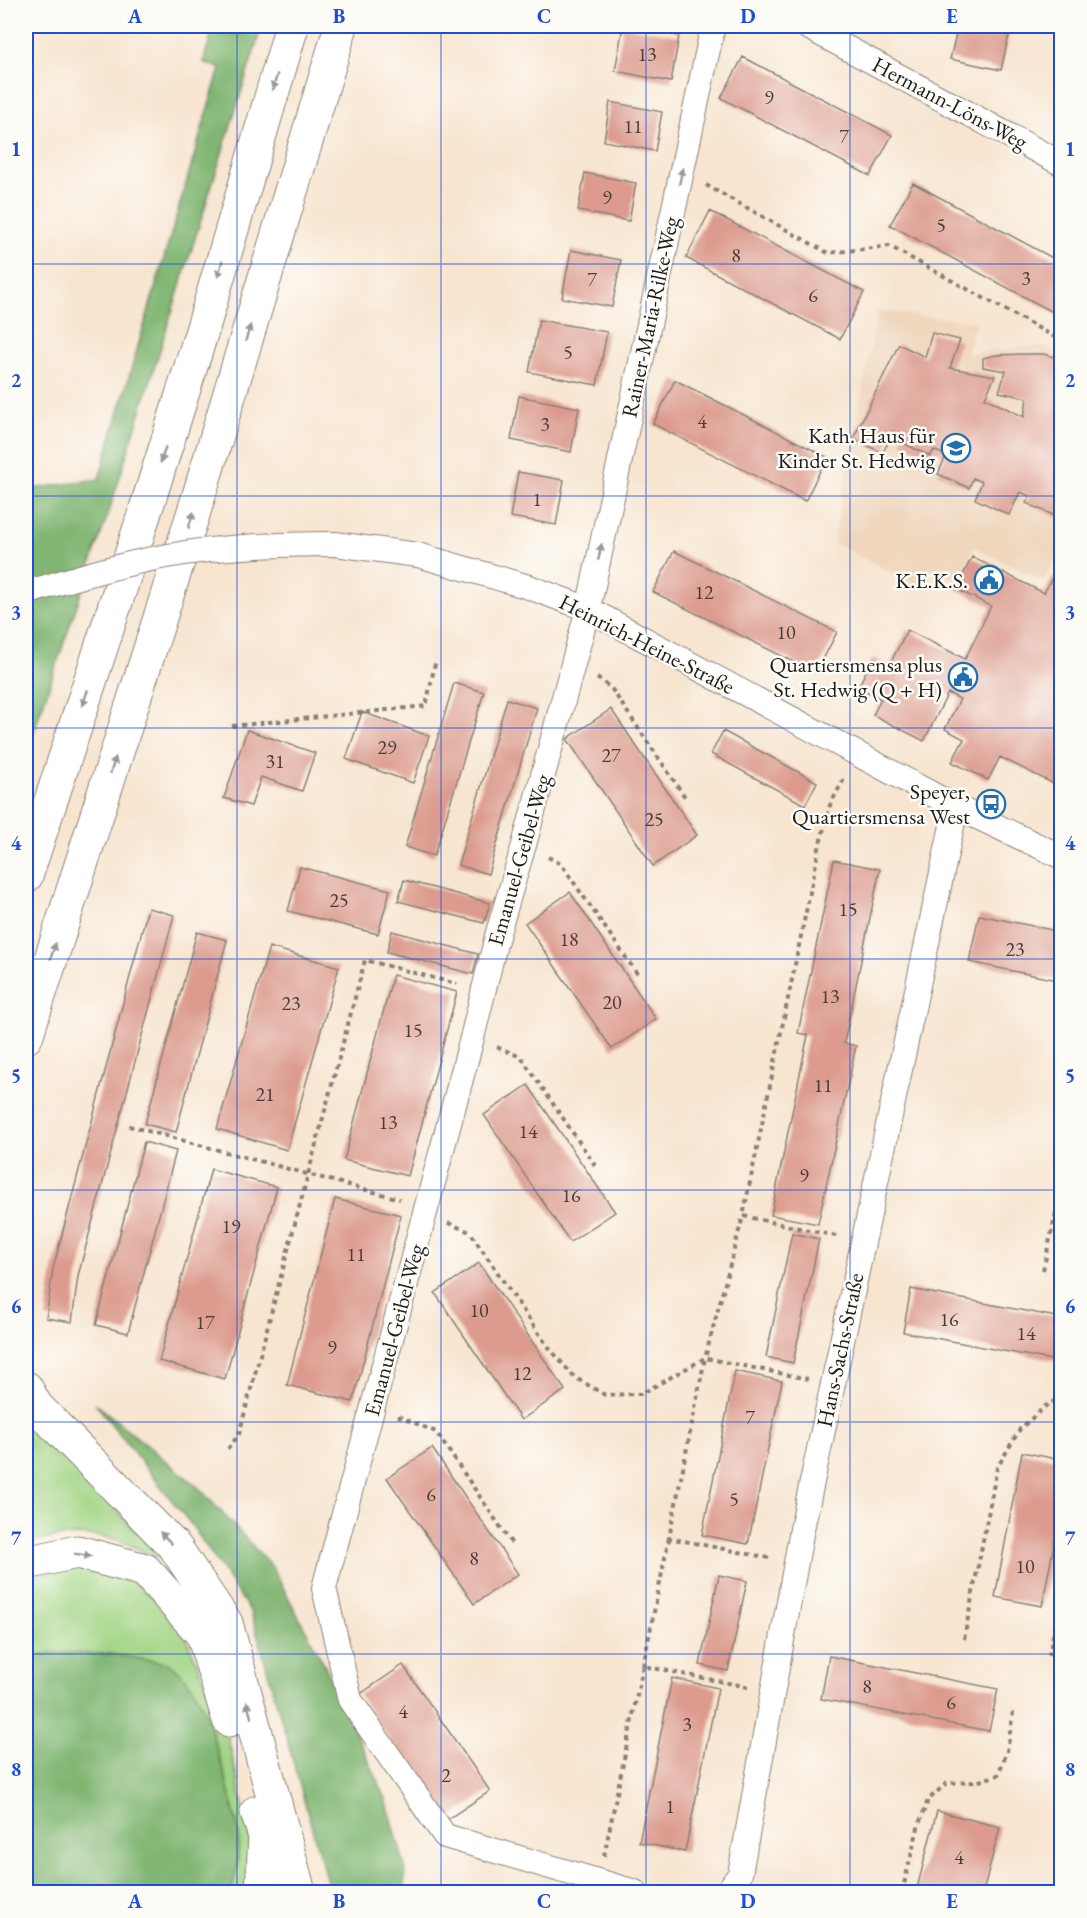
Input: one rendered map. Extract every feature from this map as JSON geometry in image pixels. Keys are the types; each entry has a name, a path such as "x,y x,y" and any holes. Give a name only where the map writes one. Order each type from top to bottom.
{"highway":[{"path":"26,876 100,654 205,321 292,26"},
{"path":"26,1037 196,505 340,26"},
{"path":"26,1388 36,1406 175,1547 226,1623 299,1893"},
{"path":"26,1563 77,1552 145,1570 203,1635 265,1836 262,1893"}],"street":[{"name":"Rainer-Maria-Rilke-Weg","path":"588,609 713,26"},
{"name":"Hermann-Löns-Weg","path":"807,26 1062,164"},
{"name":"Heinrich-Heine-Straße","path":"26,593 76,578 185,554 279,544 335,544 418,555 529,587 588,609 956,807 1062,857"},
{"name":"Emanuel-Geibel-Weg","path":"588,609 497,936 472,1038 324,1588 350,1700 446,1836 635,1893"},
{"name":"Hans-Sachs-Straße","path":"727,1893 740,1874 795,1564 956,807"}],"path":[{"path":"682,171 828,253 889,246 1062,341"},
{"path":"232,726 426,706 436,659"},
{"path":"574,660 611,688 687,800"},
{"path":"599,1882 705,1358 743,1216 827,815 856,754"},
{"path":"524,845 561,864 638,975"},
{"path":"228,1449 239,1434 365,960 484,991"},
{"path":"472,1038 521,1057 597,1168"},
{"path":"129,1126 308,1174 426,1210 470,1232 546,1344 574,1377 605,1395 641,1394 705,1358 833,1384"},
{"path":"1043,1270 1062,1186"},
{"path":"743,1216 863,1241"},
{"path":"964,1640 997,1468 1020,1429 1048,1404 1062,1397"},
{"path":"374,1406 436,1432 512,1544"},
{"path":"669,1538 795,1564"},
{"path":"1049,1656 1062,1589"},
{"path":"643,1666 772,1692"},
{"path":"902,1893 919,1824 928,1800 947,1783 976,1782 998,1775 1007,1751 1013,1712"}],"shaded area":[{"name":"Kath. Haus für Kinder St. Hedwig","path":"878,311 976,322 966,354 1028,346 1045,347 1061,352 1061,565 1054,561 1044,582 974,547 957,581 929,568 919,587 833,542"}],"green space":[{"path":"214,26 262,26 111,505 26,754 26,692 29,680 26,681 26,490 99,479 220,68 203,62"},
{"path":"95,1403 199,1488 272,1567 326,1668 386,1799 405,1867 404,1892 330,1892 251,1612 193,1527"},
{"path":"26,1414 158,1556 153,1557 114,1539 81,1535 26,1544"},
{"path":"74,1567 133,1582 178,1619 227,1733 250,1836 249,1892 231,1892 237,1867 239,1833 206,1714 51,1653 26,1658 26,1578"},
{"path":"51,1653 110,1654 168,1663 181,1673 194,1689 206,1714 239,1833 237,1867 231,1892 26,1892 26,1658"}],"building":[{"path":"623,26 679,36 671,82 615,71"},
{"path":"958,26 1011,26 1001,70 950,59"},
{"path":"743,57 892,135 870,176 721,98"},
{"path":"610,102 662,112 655,151 604,141"},
{"path":"585,173 636,183 629,221 578,211"},
{"path":"913,183 1062,263 1062,317 890,225"},
{"path":"710,211 864,292 840,339 686,258"},
{"path":"571,250 621,260 612,307 562,298"},
{"path":"539,320 607,332 597,385 529,372"},
{"path":"932,333 960,340 950,368 995,376 985,398 1024,417 1027,398 999,392 1006,371 983,367 983,358 996,355 1043,354 1062,359 1062,519 1026,503 1030,496 1020,492 1009,515 975,499 982,482 973,478 969,488 938,474 946,456 934,450 930,456 901,442 903,436 893,431 883,453 853,439 899,344 925,357"},
{"path":"675,380 827,457 805,501 653,424"},
{"path":"519,396 579,408 571,452 511,440"},
{"path":"518,472 564,480 556,525 510,517"},
{"path":"674,551 837,632 816,673 653,592"},
{"name":"Quartiersmensa plus St. Hedwig (Q + H)","path":"972,557 1044,593 1053,576 1062,581 1062,788 1000,757 988,780 952,762 964,739 945,729 960,699 948,693 924,741 873,715 881,699 858,687 873,658 889,666 907,630 965,659 991,606 956,589"},
{"path":"454,683 484,692 434,856 405,847"},
{"path":"507,699 537,708 488,874 458,865"},
{"path":"611,709 697,835 653,866 567,739"},
{"path":"362,712 429,736 413,783 346,759"},
{"path":"247,730 315,753 302,791 261,777 251,806 224,798"},
{"path":"723,731 817,782 805,805 711,754"},
{"path":"834,860 880,869 844,1043 856,1046 818,1224 771,1215 808,1035 798,1033"},
{"path":"300,867 390,890 378,934 288,911"},
{"path":"404,880 490,903 484,923 398,901"},
{"path":"570,892 656,1019 612,1049 525,923"},
{"path":"148,908 174,915 78,1276 72,1322 46,1318 53,1269"},
{"path":"979,915 1062,932 1062,981 969,962"},
{"path":"392,931 478,954 473,974 387,952"},
{"path":"197,932 227,940 176,1132 145,1124"},
{"path":"269,947 339,967 287,1150 217,1129"},
{"path":"393,975 457,992 408,1176 344,1160"},
{"path":"528,1085 615,1212 570,1242 484,1115"},
{"path":"144,1142 176,1151 128,1333 96,1325"},
{"path":"211,1169 277,1187 225,1379 159,1361"},
{"path":"335,1199 401,1215 353,1402 287,1385"},
{"path":"792,1233 819,1239 793,1363 766,1357"},
{"path":"479,1263 565,1390 521,1420 435,1293"},
{"path":"911,1289 1062,1318 1062,1362 903,1332"},
{"path":"735,1371 782,1381 748,1544 702,1535"},
{"path":"432,1448 518,1574 474,1604 387,1478"},
{"path":"1022,1452 1062,1460 1062,1503 1042,1606 995,1597"},
{"path":"719,1575 747,1581 728,1671 700,1665"},
{"path":"829,1656 998,1689 989,1731 821,1699"},
{"path":"403,1665 490,1791 445,1821 359,1695"},
{"path":"672,1678 718,1688 685,1852 639,1842"},
{"path":"937,1811 1000,1827 983,1892 916,1892"}],"place":[{"name":"Kath. Haus für Kinder St. Hedwig","path":"956,448"},
{"name":"K.E.K.S.","path":"989,580"},
{"name":"Quartiersmensa plus St. Hedwig (Q + H)","path":"963,677"},
{"name":"Speyer, Quartiersmensa West","path":"991,804"}]}
